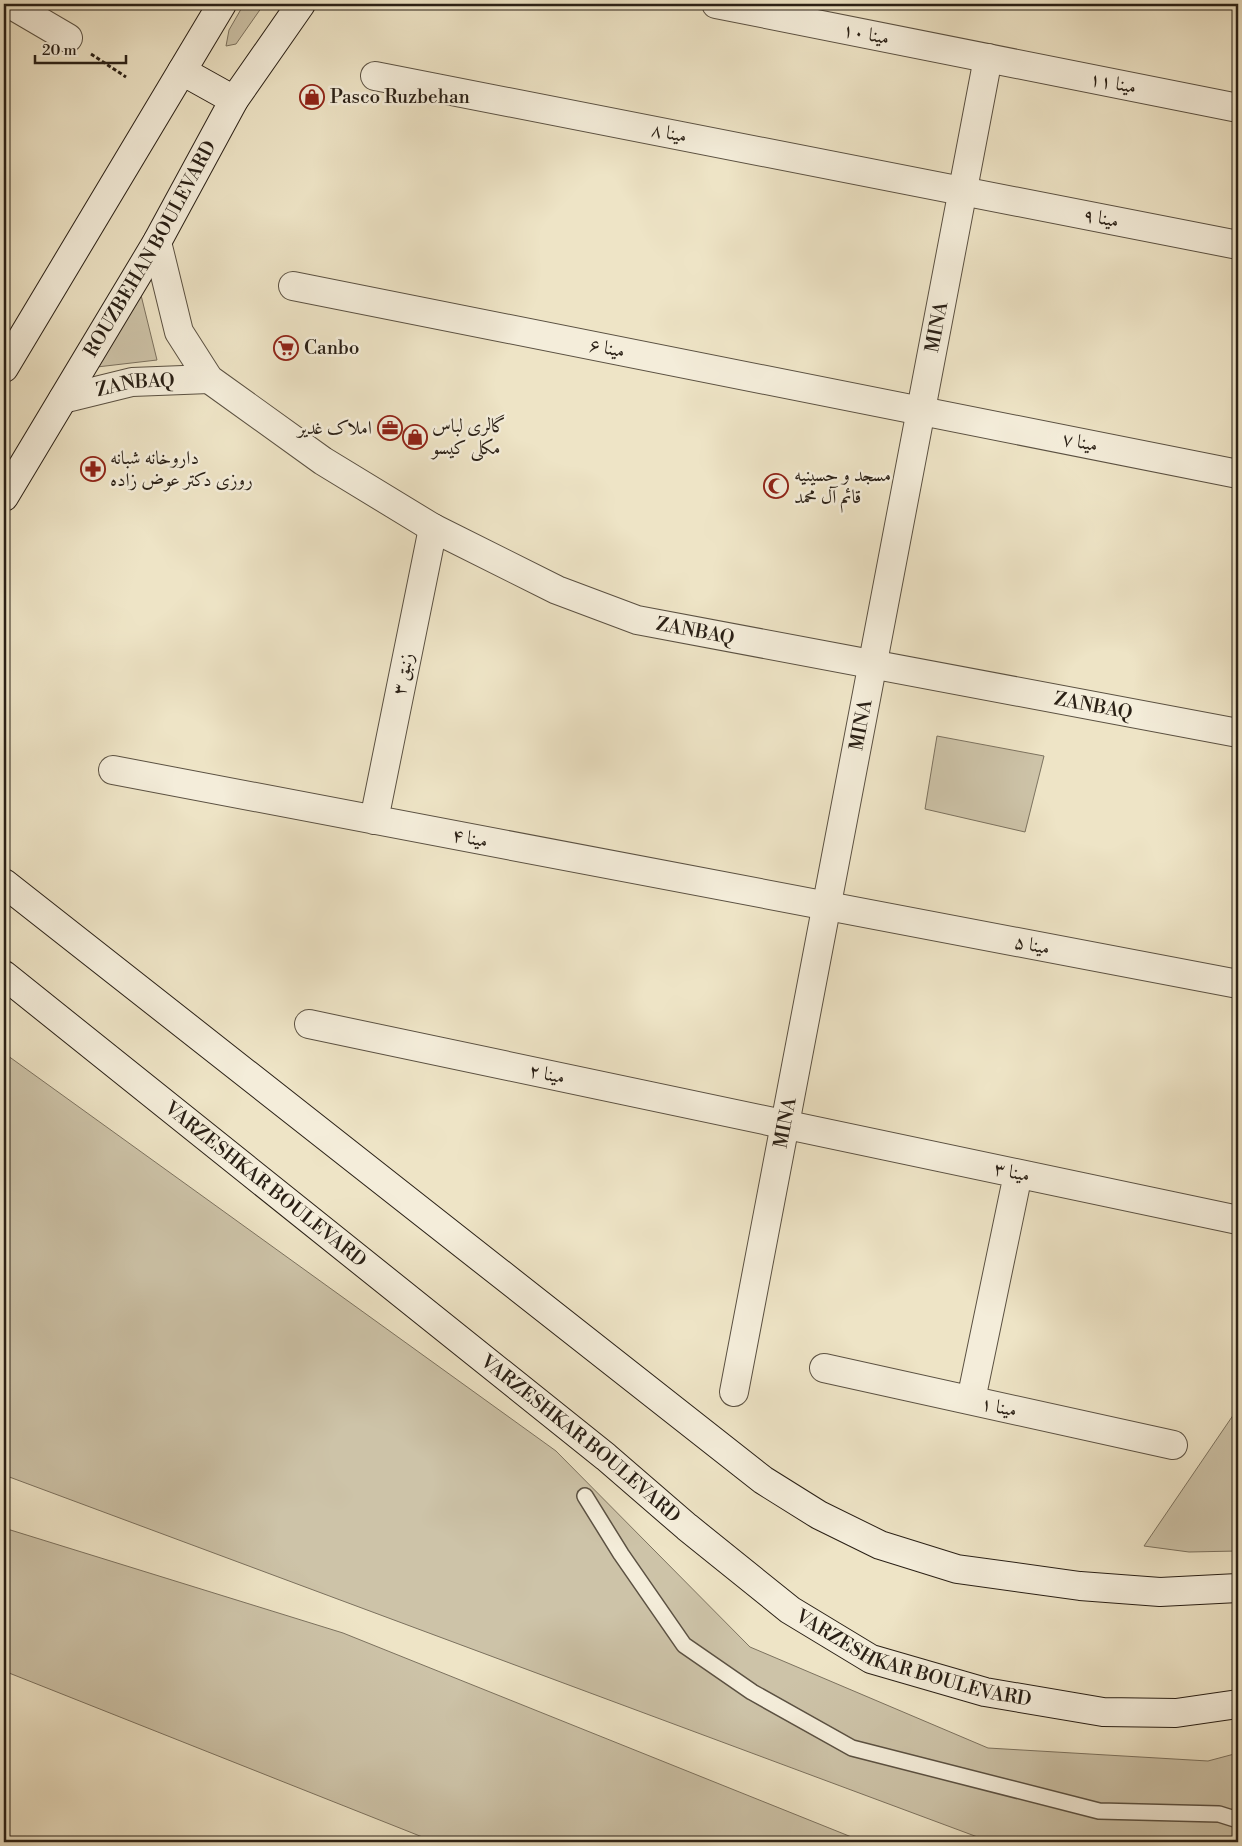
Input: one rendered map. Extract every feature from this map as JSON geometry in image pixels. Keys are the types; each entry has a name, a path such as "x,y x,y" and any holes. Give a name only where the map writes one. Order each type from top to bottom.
{"street":[{"path":"10,4 68,38"},
{"path":"4,368 222,4"},
{"name":"ROUZBEHAN BOULEVARD","path":"4,497 156,242 234,100 302,4"},
{"name":"مینا ۱۰","path":"716,4 988,58"},
{"name":"مینا ۱۱","path":"988,58 1238,108"},
{"name":"MINA","path":"734,1392 988,58"},
{"path":"182,71 234,100"},
{"name":"مینا ۸","path":"375,76 963,191"},
{"name":"مینا ۹","path":"963,191 1238,245"},
{"name":"ZANBAQ","path":"156,242 179,332 209,379 323,461 433,528 557,590 637,620 1238,733"},
{"name":"مینا ۶","path":"293,286 921,411"},
{"name":"ZANBAQ","path":"63,399 132,382 209,379"},
{"name":"مینا ۷","path":"921,411 1238,474"},
{"name":"زنبق ۳","path":"374,820 433,528"},
{"name":"مینا ۴","path":"113,770 827,906"},
{"path":"4,884 762,1480 819,1515 880,1545 957,1569 1080,1586 1160,1592 1238,1588"},
{"name":"مینا ۵","path":"827,906 1238,984"},
{"name":"VARZESHKAR BOULEVARD","path":"4,975 606,1457 790,1610 871,1659 985,1692 1103,1712 1176,1712 1238,1704"},
{"name":"مینا ۲","path":"309,1024 785,1124"},
{"name":"مینا ۳","path":"785,1124 1238,1220"},
{"path":"971,1400 1018,1174"},
{"name":"مینا ۱","path":"824,1368 1173,1445"}],"lane":[{"path":"585,1496 620,1554 684,1645 752,1692 852,1748 1099,1811 1219,1814 1238,1820"},
{"path":"1219,1814 1238,1808"}],"path":[{"path":"68,38 126,77"}],"shaded area":[{"path":"244,4 264,4 236,44 226,46 229,30"},
{"path":"139,287 157,360 97,367"},
{"path":"937,736 1044,756 1025,832 925,809"},
{"path":"4,1053 556,1451 750,1647 988,1748 1208,1761 1238,1753 1238,1842 991,1842 4,1475"},
{"path":"1238,1408 1238,1551 1189,1552 1144,1546"},
{"path":"4,1528 343,1633 864,1842 435,1842 4,1671"}],"place":[{"name":"Pasco Ruzbehan","path":"312,97"},
{"name":"Canbo","path":"286,348"},
{"name":"املاک غدیر","path":"390,428"},
{"name":"گالری لباس مکلی کیسو","path":"415,437"},
{"name":"داروخانه شبانه روزی دکتر عوض زاده","path":"93,469"},
{"name":"مسجد و حسینیه قائم آل محمد","path":"776,486"}]}
